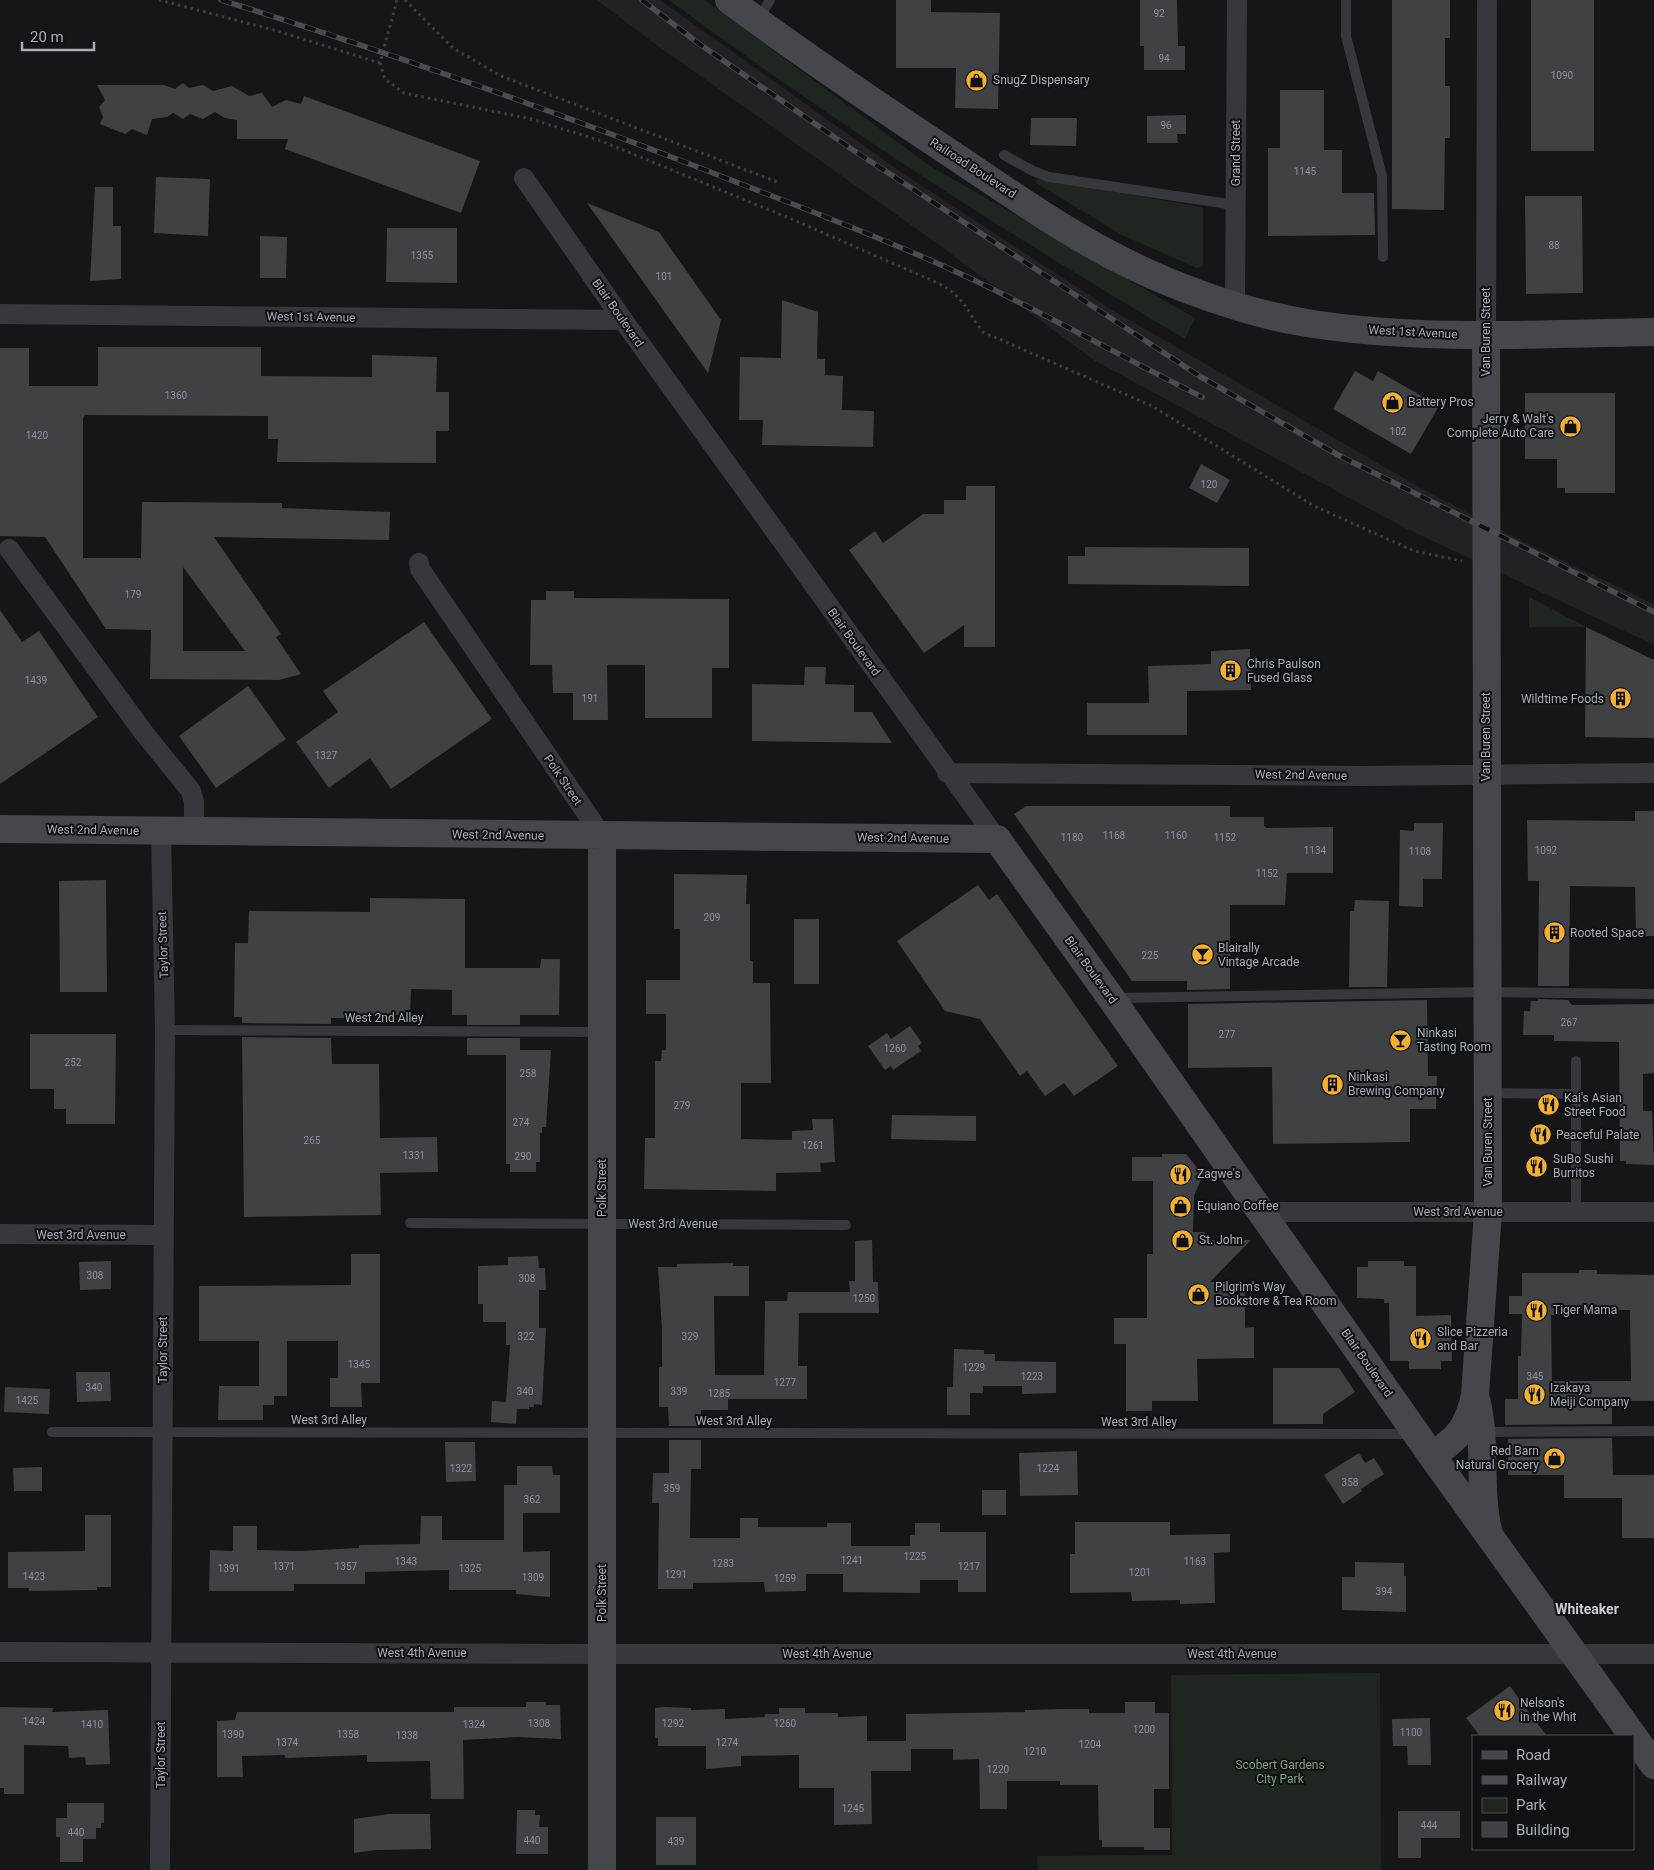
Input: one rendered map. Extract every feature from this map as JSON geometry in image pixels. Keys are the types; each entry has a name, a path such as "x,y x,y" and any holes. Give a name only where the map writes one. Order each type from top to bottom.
{"street":[{"name":"Railroad Boulevard","path":"729,0 764,10 875,104 1045,216 1111,255 1170,282 1235,306"},
{"name":"Grand Street","path":"1235,306 1237,0"},
{"name":"Van Buren Street","path":"1432,1456 1462,1433 1471,1414 1475,1395 1488,1212 1486,775 1487,0"},
{"name":"Blair Boulevard","path":"524,178 623,320 947,773 997,839 1111,998 1416,1434 1634,1735"},
{"name":"West 1st Avenue","path":"1235,306 1311,324 1390,332 1486,334 1654,330"},
{"name":"West 1st Avenue","path":"0,314 623,320"},
{"path":"4,549 144,733 191,791 194,802 194,831"},
{"name":"Polk Street","path":"419,563 420,569 602,836 602,1870"},
{"name":"West 2nd Avenue","path":"947,773 1486,775 1654,773"},
{"name":"West 2nd Avenue","path":"0,829 997,839"},
{"name":"Taylor Street","path":"160,1870 165,1030 161,831"},
{"name":"West 3rd Avenue","path":"1262,1212 1654,1212"},
{"name":"West 3rd Avenue","path":"0,1234 163,1235"},
{"path":"1475,1395 1481,1417 1481,1469 1489,1536"},
{"name":"West 4th Avenue","path":"0,1652 1654,1654"},
{"name":"Blair Boulevard","path":"1634,1736 1654,1764"}],"lane":[{"path":"1346,0 1346,36 1382,176 1383,257"},
{"path":"1004,154 1033,171 1049,177 1235,205"},
{"path":"1111,998 1487,992 1654,994"},
{"name":"West 2nd Alley","path":"165,1030 603,1032"},
{"path":"1576,1061 1576,1212"},
{"path":"1488,1093 1575,1094"},
{"name":"West 3rd Avenue","path":"410,1223 846,1225"},
{"path":"1481,1432 1654,1431"},
{"name":"West 3rd Alley","path":"52,1432 1416,1434"}],"path":[{"path":"159,0 274,30 380,63"},
{"path":"397,0 380,63 385,79 404,93 531,119 601,141 789,218 955,293 964,302 971,318 983,332 1152,406 1314,506 1414,551 1439,558 1486,563"},
{"path":"405,0 453,48 501,76 780,183"}],"shaded area":[{"path":"597,0 660,0 898,170 1112,310 1428,492 1528,544 1654,604 1654,645 1405,528 1095,361 935,242 651,41"}],"green space":[{"path":"669,0 705,0 930,166 1195,318 1185,339 987,218 858,134 731,46"},
{"path":"1037,179 1203,207 1203,266 1197,268 1122,235 1036,183"},
{"path":"1529,597 1586,627 1529,627"},
{"name":"Scobert Gardens City Park","path":"1380,1673 1381,1870 1038,1870 1037,1856 1172,1855 1171,1675"}],"building":[{"path":"896,0 931,0 931,12 1000,13 998,109 955,108 956,68 896,68"},
{"path":"1140,0 1177,0 1178,46 1185,46 1185,70 1144,70 1144,46 1140,46"},
{"path":"1392,0 1450,0 1450,38 1445,38 1445,86 1450,86 1450,138 1445,138 1444,210 1392,209"},
{"path":"1531,0 1594,0 1594,151 1531,151"},
{"path":"183,83 189,88 203,85 213,91 232,86 249,96 262,93 272,107 286,100 301,104 304,96 480,161 461,213 285,149 288,139 237,139 237,120 225,118 215,112 203,119 190,114 183,119 173,113 167,117 152,119 147,135 132,129 125,134 100,124 103,117 99,107 105,100 97,85 164,85 175,89"},
{"path":"1280,90 1324,90 1324,150 1342,150 1342,193 1374,193 1375,235 1268,236 1268,148 1280,148"},
{"path":"1186,115 1186,134 1177,134 1178,143 1147,143 1147,116"},
{"path":"1031,118 1077,118 1076,146 1030,145"},
{"path":"156,177 210,179 208,236 154,233"},
{"path":"95,187 113,187 113,226 121,226 121,279 90,281"},
{"path":"1525,196 1582,196 1583,293 1526,294"},
{"path":"587,203 659,232 721,320 708,373"},
{"path":"387,228 457,228 457,283 386,282"},
{"path":"260,236 287,237 286,278 260,278"},
{"path":"782,300 818,312 817,359 825,359 825,375 843,376 842,410 874,411 873,447 762,445 763,420 739,420 740,357 781,358"},
{"path":"98,347 261,347 261,376 372,377 372,355 437,357 436,392 449,392 449,431 436,431 436,463 277,462 278,439 268,439 268,416 85,415 83,418 83,558 141,558 142,502 282,503 282,508 390,512 389,540 214,537 281,634 276,637 301,674 279,680 150,679 151,630 106,629 45,537 0,536 0,348 29,348 29,386 98,386","holes":["183,567 245,651 183,651"]},
{"path":"1355,371 1373,381 1378,371 1439,406 1411,454 1333,409"},
{"name":"Jerry & Walt's Complete Auto Care","path":"1525,393 1615,393 1615,493 1565,493 1565,488 1557,488 1557,459 1525,459"},
{"path":"1201,464 1230,480 1217,503 1189,488"},
{"path":"966,486 995,486 995,647 964,647 964,625 924,653 849,550 875,531 883,543 923,514 944,514 944,500 966,500"},
{"path":"1085,547 1249,548 1249,586 1068,584 1068,556 1085,556"},
{"path":"546,591 574,591 574,598 729,599 729,668 712,668 712,718 645,718 645,665 607,665 608,720 573,720 573,693 553,693 552,665 530,665 531,600 546,600"},
{"path":"0,610 22,642 39,631 98,717 0,784"},
{"path":"424,622 492,719 391,789 370,758 329,788 296,742 338,712 323,691"},
{"name":"Wildtime Foods","path":"1586,627 1654,660 1654,738 1585,737"},
{"path":"1250,649 1251,690 1187,691 1187,735 1087,735 1087,703 1149,703 1148,666 1211,664 1211,651"},
{"path":"805,667 826,667 825,684 854,685 854,712 872,712 892,743 752,741 752,684 804,685"},
{"path":"248,686 286,739 216,788 179,736"},
{"path":"1026,806 1230,806 1230,817 1264,817 1264,826 1267,828 1333,827 1333,873 1287,873 1285,905 1230,905 1230,989 1187,990 1187,981 1132,981 1014,814"},
{"path":"1635,811 1654,811 1654,936 1636,936 1635,887 1570,886 1569,986 1538,986 1539,881 1528,881 1527,820 1635,821"},
{"path":"1414,823 1443,823 1442,879 1423,879 1423,907 1399,906 1400,830 1414,831"},
{"path":"674,874 747,875 746,904 750,904 750,961 753,961 753,983 770,983 771,1083 741,1083 741,1139 792,1140 792,1131 813,1130 812,1119 833,1119 835,1162 820,1163 821,1172 776,1173 776,1191 644,1189 645,1138 655,1138 655,1061 661,1061 662,1050 666,1050 666,1014 646,1014 646,980 680,980 680,929 674,929"},
{"path":"106,880 107,992 60,992 59,881"},
{"path":"978,885 989,900 997,894 1118,1066 1074,1096 1064,1083 1045,1096 1027,1071 1020,1076 980,1019 945,1011 897,941"},
{"path":"370,898 465,899 465,968 540,968 541,959 560,959 559,1015 520,1015 520,1025 467,1025 467,1015 452,1015 452,990 411,989 410,1015 352,1015 352,1018 331,1018 331,1024 242,1023 242,1017 234,1017 235,943 248,943 249,911 370,912"},
{"path":"1355,900 1389,901 1387,987 1349,987 1350,911 1354,911"},
{"path":"794,919 819,919 819,984 794,984"},
{"path":"1538,999 1568,1000 1572,1005 1654,1004 1654,1073 1643,1074 1643,1111 1652,1111 1654,1165 1626,1164 1626,1161 1620,1161 1619,1042 1554,1041 1554,1035 1523,1035 1524,1011 1530,1011 1531,1001 1538,1001"},
{"name":"Ninkasi Brewing Company","path":"1427,1000 1428,1076 1437,1076 1436,1109 1410,1109 1410,1142 1273,1144 1272,1067 1188,1068 1188,1004"},
{"path":"910,1026 922,1043 918,1046 921,1051 893,1070 891,1066 885,1070 868,1046 887,1033 891,1039"},
{"path":"30,1034 116,1034 115,1124 66,1124 66,1109 54,1109 54,1089 30,1089"},
{"path":"242,1037 331,1038 332,1064 379,1064 380,1138 437,1137 438,1172 380,1173 381,1215 244,1217"},
{"path":"467,1038 520,1038 520,1050 551,1050 546,1127 542,1127 542,1133 540,1133 540,1162 536,1162 536,1172 510,1172 510,1164 506,1164 506,1055 467,1055"},
{"path":"892,1115 976,1116 976,1141 891,1139"},
{"path":"1162,1154 1186,1154 1203,1175 1194,1196 1193,1232 1205,1232 1205,1240 1251,1240 1210,1282 1245,1282 1245,1328 1254,1327 1254,1358 1197,1359 1198,1401 1152,1401 1152,1411 1126,1411 1126,1344 1114,1344 1114,1318 1147,1318 1147,1254 1153,1254 1153,1181 1132,1181 1132,1157 1162,1157"},
{"path":"872,1240 873,1282 878,1282 879,1313 799,1313 798,1366 807,1366 807,1399 728,1399 728,1410 701,1410 701,1426 669,1426 668,1407 659,1407 659,1367 662,1367 662,1329 658,1267 677,1267 677,1264 733,1263 733,1266 749,1266 749,1296 714,1296 715,1375 764,1375 765,1301 787,1301 788,1292 850,1292 849,1281 855,1281 855,1241"},
{"path":"351,1254 380,1254 380,1383 361,1383 362,1407 330,1407 330,1378 338,1378 338,1341 287,1341 287,1396 274,1396 274,1405 263,1405 263,1420 218,1420 219,1386 259,1386 259,1341 199,1341 199,1286 351,1285"},
{"path":"538,1256 539,1268 545,1268 546,1290 539,1290 539,1328 546,1328 542,1405 534,1404 534,1407 529,1407 529,1409 517,1409 516,1424 491,1422 492,1401 506,1402 510,1345 506,1345 506,1322 483,1322 483,1304 478,1304 478,1266 508,1265 508,1257"},
{"path":"111,1261 111,1289 80,1290 79,1262"},
{"path":"1368,1261 1404,1261 1404,1266 1416,1266 1416,1316 1451,1315 1452,1361 1441,1361 1441,1369 1409,1369 1409,1361 1390,1361 1389,1303 1384,1303 1384,1299 1357,1298 1357,1267 1368,1267"},
{"path":"1579,1270 1597,1270 1597,1274 1654,1275 1654,1401 1612,1401 1612,1424 1505,1425 1505,1399 1518,1399 1518,1356 1521,1356 1522,1314 1509,1314 1509,1296 1522,1296 1522,1273 1579,1273","holes":["1579,1310 1630,1310 1631,1381 1552,1381 1551,1315 1578,1315"]},
{"path":"954,1349 984,1350 984,1354 995,1354 995,1361 1056,1362 1056,1393 1022,1394 1022,1386 983,1386 983,1393 970,1393 970,1415 947,1415 947,1387 953,1387"},
{"path":"1273,1368 1339,1368 1355,1392 1323,1414 1323,1424 1273,1424"},
{"path":"76,1372 110,1372 111,1401 77,1402"},
{"path":"5,1387 50,1389 49,1414 4,1412"},
{"path":"1612,1438 1613,1475 1654,1475 1654,1538 1622,1538 1622,1498 1564,1498 1564,1475 1508,1475 1508,1439"},
{"path":"669,1440 701,1440 701,1469 691,1469 690,1538 740,1538 740,1518 758,1518 758,1527 827,1527 827,1523 851,1523 851,1546 910,1546 910,1535 915,1535 915,1523 940,1523 940,1532 986,1532 986,1592 958,1592 958,1580 920,1580 920,1593 843,1592 843,1574 806,1574 806,1591 765,1592 764,1582 693,1583 693,1589 658,1589 659,1503 652,1503 653,1473 669,1473"},
{"path":"445,1442 475,1442 476,1481 446,1482"},
{"path":"1077,1451 1078,1495 1020,1496 1019,1453"},
{"path":"1359,1453 1365,1463 1374,1458 1384,1474 1343,1504 1324,1475"},
{"path":"517,1466 552,1466 553,1475 560,1475 560,1513 523,1513 523,1552 550,1551 550,1597 516,1594 516,1590 449,1590 449,1570 365,1572 365,1584 294,1584 294,1591 209,1591 210,1550 233,1551 233,1526 257,1526 257,1550 300,1551 359,1548 359,1545 420,1544 421,1516 442,1516 442,1540 504,1540 504,1485 517,1485"},
{"path":"42,1467 42,1491 14,1491 13,1468"},
{"path":"982,1490 1006,1490 1006,1515 982,1515"},
{"path":"85,1515 111,1515 111,1587 97,1587 97,1590 29,1591 29,1588 8,1588 8,1552 85,1551"},
{"path":"1075,1522 1170,1522 1170,1535 1230,1534 1230,1552 1214,1553 1215,1603 1180,1604 1180,1600 1132,1601 1131,1592 1070,1593 1070,1554 1075,1554"},
{"path":"1355,1562 1404,1563 1406,1612 1342,1610 1342,1577 1355,1577"},
{"name":"Nelson's in the Whit","path":"1510,1686 1546,1735 1479,1735 1466,1718"},
{"path":"526,1702 546,1702 546,1705 560,1705 561,1739 518,1737 463,1740 464,1799 431,1799 430,1761 367,1762 367,1755 285,1758 285,1755 242,1756 243,1777 217,1777 217,1721 235,1720 237,1712 454,1712 454,1707 526,1707"},
{"path":"1125,1702 1155,1702 1155,1713 1169,1713 1169,1789 1154,1789 1154,1828 1170,1828 1170,1850 1144,1850 1144,1847 1102,1847 1102,1840 1099,1840 1098,1785 1060,1785 1060,1781 1007,1781 1007,1809 980,1809 979,1759 953,1760 953,1749 911,1749 911,1771 871,1771 872,1824 834,1825 834,1788 799,1788 799,1755 741,1756 741,1766 706,1769 706,1746 658,1746 658,1738 655,1738 655,1708 664,1707 691,1708 691,1710 725,1709 725,1719 765,1717 765,1714 779,1714 779,1708 805,1708 805,1713 838,1713 838,1717 867,1716 867,1741 906,1741 906,1714 1025,1712 1025,1710 1064,1709 1089,1709 1089,1713 1125,1713"},
{"path":"0,1707 53,1708 52,1712 108,1710 110,1764 86,1765 85,1757 69,1758 68,1746 24,1745 24,1794 4,1794 4,1788 0,1788"},
{"path":"1430,1718 1431,1765 1408,1765 1407,1746 1393,1746 1392,1719"},
{"path":"67,1803 104,1803 104,1823 101,1823 101,1828 96,1828 96,1839 83,1839 83,1862 60,1862 60,1837 56,1837 56,1818 67,1818"},
{"path":"517,1810 535,1810 535,1815 540,1815 539,1827 548,1827 548,1854 516,1854"},
{"path":"1398,1811 1460,1811 1460,1838 1421,1838 1421,1858 1398,1858"},
{"path":"389,1814 430,1814 431,1849 376,1850 354,1853 354,1819"},
{"path":"656,1817 696,1817 696,1865 656,1865"}],"railway":[{"path":"221,0 405,60 527,103 860,231 982,284 1202,397"},
{"path":"642,0 698,43 853,150 1201,377 1340,456 1654,612"}],"place":[{"name":"SnugZ Dispensary","path":"977,80"},
{"name":"Battery Pros","path":"1392,402"},
{"name":"Jerry & Walt's Complete Auto Care","path":"1570,426"},
{"name":"Chris Paulson Fused Glass","path":"1231,671"},
{"name":"Wildtime Foods","path":"1620,699"},
{"name":"Rooted Space","path":"1554,933"},
{"name":"Blairally Vintage Arcade","path":"1202,955"},
{"name":"Ninkasi Tasting Room","path":"1401,1040"},
{"name":"Ninkasi Brewing Company","path":"1332,1084"},
{"name":"Kai's Asian Street Food","path":"1548,1105"},
{"name":"Peaceful Palate","path":"1540,1135"},
{"name":"SuBo Sushi Burritos","path":"1537,1166"},
{"name":"Zagwe's","path":"1181,1174"},
{"name":"Equiano Coffee","path":"1181,1206"},
{"name":"St. John","path":"1183,1240"},
{"name":"Pilgrim's Way Bookstore & Tea Room","path":"1199,1294"},
{"name":"Tiger Mama","path":"1537,1310"},
{"name":"Slice Pizzeria and Bar","path":"1421,1339"},
{"name":"Izakaya Meiji Company","path":"1534,1395"},
{"name":"Red Barn Natural Grocery","path":"1555,1458"},
{"name":"Nelson's in the Whit","path":"1504,1710"}],"district":[{"name":"Whiteaker","path":"1587,1609"}]}
